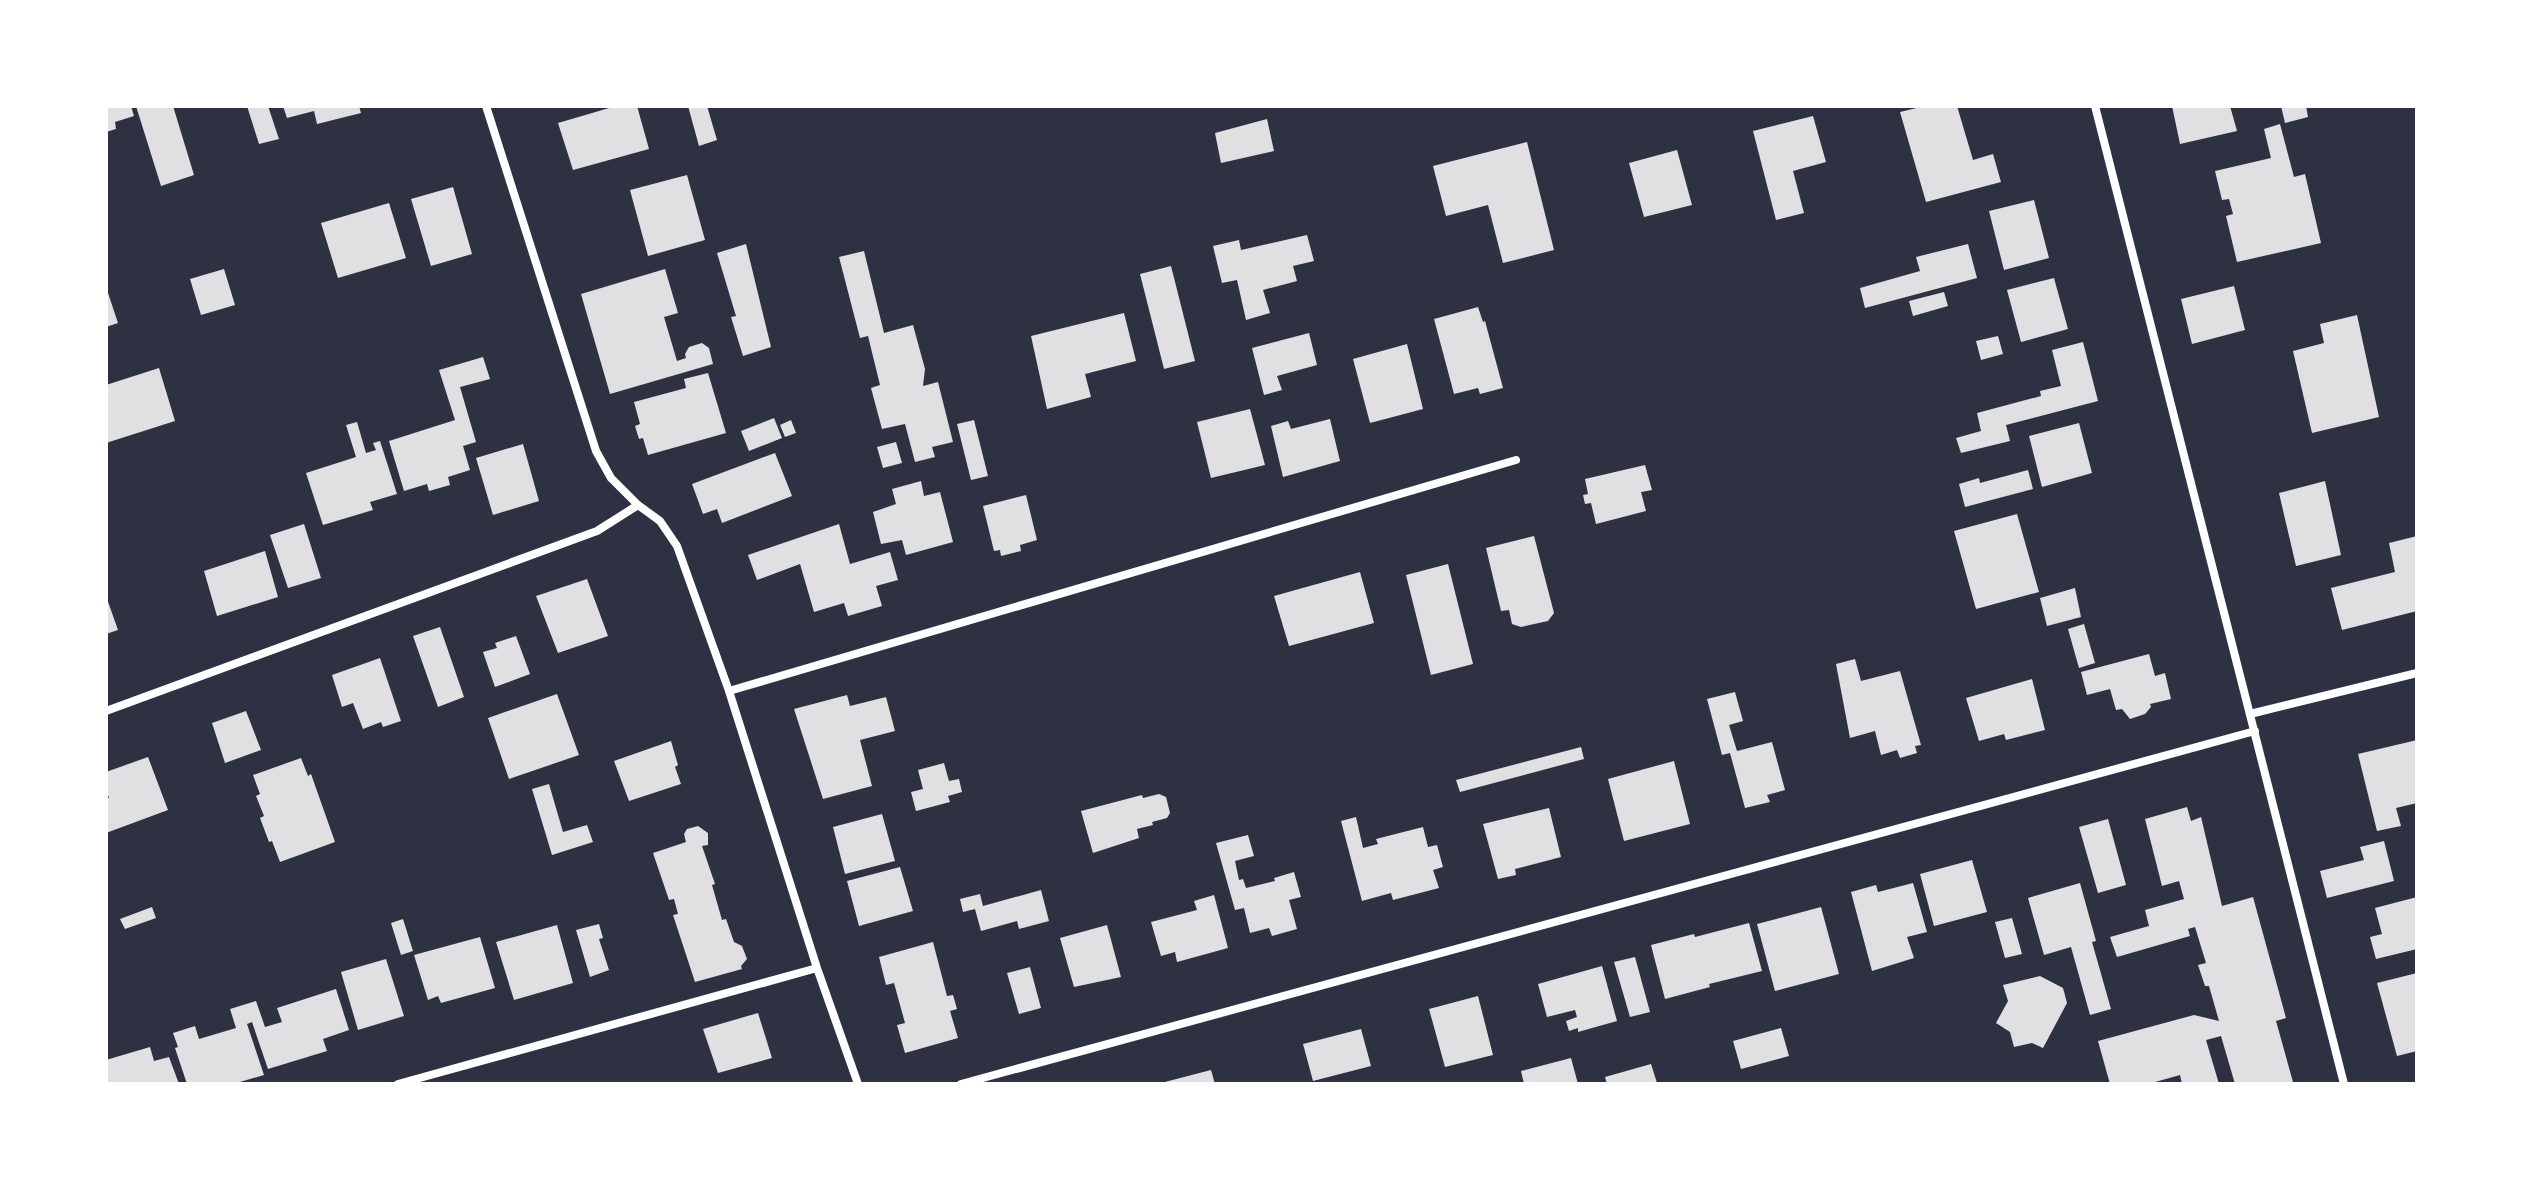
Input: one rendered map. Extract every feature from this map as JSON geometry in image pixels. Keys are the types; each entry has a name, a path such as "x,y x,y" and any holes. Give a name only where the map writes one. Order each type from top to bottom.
{"street":[{"path":"486,106 596,451 611,478 638,505 660,521 677,546 729,691 817,968 858,1084"},
{"path":"2095,106 2344,1084"},
{"path":"729,691 1516,460"},
{"path":"106,711 597,531 638,505"},
{"path":"2250,714 2417,673"},
{"path":"961,1084 2255,731"},
{"path":"398,1084 817,968"}],"building":[{"path":"106,106 131,106 134,116 115,122 116,129 106,132"},
{"path":"136,106 173,106 194,175 161,186"},
{"path":"247,106 268,106 279,139 259,144"},
{"path":"283,106 359,106 361,113 317,124 314,111 287,118"},
{"path":"616,106 637,106 649,149 573,170 558,123"},
{"path":"688,106 707,106 717,140 699,146"},
{"path":"1925,106 1957,106 1973,160 1993,154 2001,182 1926,202 1900,112"},
{"path":"2172,106 2230,106 2237,131 2180,144"},
{"path":"2281,106 2306,106 2308,117 2285,123"},
{"path":"1813,116 1826,162 1793,171 1804,213 1776,220 1753,131"},
{"path":"1267,119 1274,151 1221,163 1215,133"},
{"path":"2280,124 2294,177 2305,174 2321,243 2237,262 2226,216 2233,214 2229,199 2222,200 2215,171 2271,158 2264,129"},
{"path":"1527,142 1554,250 1503,263 1488,205 1446,216 1433,166"},
{"path":"1677,150 1692,205 1644,217 1629,163"},
{"path":"687,175 705,240 648,256 630,190"},
{"path":"453,187 472,254 431,266 411,199"},
{"path":"2034,200 2049,258 2004,270 1989,211"},
{"path":"389,203 406,258 338,278 321,223"},
{"path":"1307,235 1314,261 1293,266 1297,281 1263,290 1270,313 1246,320 1237,280 1222,283 1213,246 1239,240 1241,250"},
{"path":"746,244 771,347 743,356 731,317 736,316 717,253"},
{"path":"1968,244 1977,278 1865,308 1860,288 1920,271 1916,257"},
{"path":"864,251 884,333 913,325 925,369 923,386 938,382 953,442 932,447 935,457 915,462 905,424 882,429 871,388 880,385 868,336 860,338 839,257"},
{"path":"1171,266 1195,361 1164,369 1140,274"},
{"path":"224,269 235,305 201,315 190,279"},
{"path":"665,269 678,313 664,317 677,361 686,358 689,347 702,343 709,348 713,364 610,394 581,294"},
{"path":"2054,278 2068,329 2021,342 2007,290"},
{"path":"2234,286 2245,330 2192,344 2181,299"},
{"path":"106,287 118,323 106,327"},
{"path":"1944,292 1948,306 1913,316 1909,301"},
{"path":"1478,307 1485,321 1503,388 1480,394 1478,388 1454,394 1434,319"},
{"path":"1124,313 1136,361 1085,374 1091,397 1047,409 1031,336"},
{"path":"2357,315 2379,417 2312,433 2293,351 2324,343 2320,324"},
{"path":"1309,333 1317,365 1277,376 1282,390 1264,395 1252,348"},
{"path":"1998,336 2003,354 1981,360 1976,341"},
{"path":"2083,342 2098,401 2006,425 2010,441 1961,453 1956,438 1981,431 1977,413 2041,396 2040,391 2061,386 2052,350"},
{"path":"1407,344 1423,409 1370,423 1353,359"},
{"path":"483,357 490,379 460,387 476,442 463,446 470,470 448,477 450,485 429,491 427,484 404,491 389,441 455,420 439,370"},
{"path":"159,368 175,421 106,443 106,385"},
{"path":"708,373 726,433 648,455 635,426 640,424 634,402 686,388 684,379"},
{"path":"1250,409 1265,465 1211,478 1197,422"},
{"path":"774,418 782,438 749,451 741,431"},
{"path":"1330,419 1340,461 1283,477 1271,426 1288,421 1291,429"},
{"path":"791,420 796,433 785,437 780,425"},
{"path":"974,420 988,476 971,480 957,424"},
{"path":"357,422 366,453 376,450 373,443 380,441 397,494 370,502 373,510 323,525 306,473 356,457 346,425"},
{"path":"2079,423 2092,473 2042,487 2029,436"},
{"path":"896,442 902,463 883,468 877,447"},
{"path":"523,444 539,501 493,515 476,458"},
{"path":"775,453 792,496 722,523 717,509 703,514 692,484"},
{"path":"1645,465 1652,490 1641,492 1646,511 1596,524 1591,503 1585,504 1583,495 1588,494 1585,479"},
{"path":"2028,470 2033,489 1965,507 1959,484 1979,478 1980,483"},
{"path":"921,481 924,496 940,492 953,542 906,555 902,540 881,544 873,512 896,504 892,489"},
{"path":"2325,481 2341,555 2296,566 2279,493"},
{"path":"1026,495 1037,540 1020,545 1021,551 1001,556 1000,550 994,551 983,506"},
{"path":"2017,514 2039,592 1976,609 1954,531"},
{"path":"304,524 321,578 288,588 270,535"},
{"path":"839,524 850,564 890,552 898,580 876,586 882,606 848,616 844,603 814,612 800,564 757,580 748,555"},
{"path":"1534,536 1554,613 1548,621 1521,627 1512,624 1509,610 1501,611 1486,548"},
{"path":"2417,536 2417,611 2342,630 2331,588 2395,572 2389,543"},
{"path":"265,551 278,597 217,616 204,571"},
{"path":"1448,564 1473,664 1431,675 1406,575"},
{"path":"1360,572 1374,623 1289,646 1274,596"},
{"path":"587,579 608,636 558,653 536,596"},
{"path":"2075,588 2081,617 2047,626 2040,598"},
{"path":"106,596 118,630 106,634"},
{"path":"2084,624 2095,663 2079,668 2068,629"},
{"path":"440,627 464,697 438,707 413,636"},
{"path":"516,636 530,674 495,687 483,652 497,648 495,643"},
{"path":"2149,654 2155,676 2165,673 2171,699 2150,704 2145,714 2130,719 2122,709 2116,710 2110,689 2087,695 2081,672"},
{"path":"380,658 401,721 383,727 381,722 363,729 353,703 342,707 332,675"},
{"path":"1855,659 1861,681 1900,671 1921,745 1915,746 1917,753 1900,758 1897,750 1881,755 1875,731 1850,738 1836,664"},
{"path":"2032,679 2045,730 2006,740 2004,734 1979,741 1966,698"},
{"path":"1735,692 1743,721 1729,725 1737,751 1772,742 1785,790 1767,795 1770,802 1745,808 1730,753 1722,755 1707,699"},
{"path":"557,694 579,755 509,779 488,718"},
{"path":"847,695 850,706 886,697 895,731 860,740 872,786 823,799 794,709"},
{"path":"246,711 261,750 225,763 212,723"},
{"path":"2417,740 2417,803 2396,808 2401,826 2377,831 2358,754"},
{"path":"671,741 681,784 629,801 614,761"},
{"path":"1581,747 1584,759 1460,792 1456,780"},
{"path":"148,757 168,810 106,833 106,799 109,798 106,772"},
{"path":"301,758 308,776 311,774 335,842 280,862 260,818 264,816 256,796 260,794 253,775"},
{"path":"1674,761 1690,824 1624,841 1608,779"},
{"path":"944,763 949,781 959,779 962,792 948,796 950,802 916,811 911,792 923,789 918,770"},
{"path":"549,784 563,832 587,825 593,842 552,855 532,789"},
{"path":"1159,794 1166,797 1170,813 1167,818 1137,829 1139,838 1093,853 1081,811 1142,795 1143,798"},
{"path":"2187,807 2191,821 2201,817 2222,906 2253,897 2286,1018 2276,1021 2293,1082 2235,1084 2221,1036 2206,1040 2219,1084 2182,1084 2180,1075 2148,1084 2110,1084 2098,1041 2194,1015 2219,1021 2209,986 2205,986 2198,965 2206,963 2195,927 2188,929 2190,936 2117,957 2110,937 2149,926 2145,910 2184,899 2179,881 2162,886 2145,819"},
{"path":"1549,808 1561,857 1515,869 1516,875 1498,879 1483,824"},
{"path":"882,814 895,861 845,874 833,827"},
{"path":"1356,817 1363,848 1378,844 1376,839 1423,827 1428,847 1437,845 1443,867 1433,870 1439,888 1393,900 1391,893 1362,901 1341,821"},
{"path":"2108,819 2126,885 2098,893 2079,827"},
{"path":"698,826 708,833 708,845 702,846 715,884 712,885 722,920 726,919 734,942 742,946 747,959 742,969 695,982 673,915 678,914 674,899 669,900 653,853 686,842 684,834 687,829"},
{"path":"1248,835 1254,856 1235,861 1239,880 1243,879 1246,888 1275,881 1274,878 1294,872 1301,897 1289,900 1297,929 1272,936 1269,928 1250,933 1244,908 1235,910 1216,843"},
{"path":"2384,841 2394,881 2327,898 2320,871 2364,860 2360,847"},
{"path":"1972,860 1987,912 1934,926 1920,874"},
{"path":"900,867 913,911 859,926 847,881"},
{"path":"1913,883 1927,932 1907,937 1914,958 1872,971 1851,892 1876,885 1878,892"},
{"path":"2080,883 2096,941 2092,942 2111,1009 2090,1015 2071,947 2044,955 2028,898"},
{"path":"1041,890 1049,921 1019,929 1017,921 981,931 975,909 963,912 960,899 980,894 983,906"},
{"path":"1214,895 1228,948 1177,962 1175,952 1161,956 1151,922 1197,910 1194,901"},
{"path":"2417,897 2417,949 2376,959 2370,937 2382,934 2375,908"},
{"path":"152,907 156,918 125,929 120,919"},
{"path":"1821,907 1839,974 1775,991 1757,924"},
{"path":"2012,918 2022,954 2005,958 1995,922"},
{"path":"403,919 413,951 401,955 391,923"},
{"path":"1749,923 1762,971 1665,999 1651,945"},
{"path":"599,924 603,938 599,939 609,970 590,977 576,930"},
{"path":"557,925 573,983 514,1000 496,942"},
{"path":"1107,925 1121,977 1074,987 1060,938"},
{"path":"480,937 495,988 441,1003 438,996 428,1000 414,955"},
{"path":"933,942 947,996 953,995 957,1009 950,1011 958,1038 905,1053 897,1025 905,1023 894,983 886,985 879,957"},
{"path":"1635,957 1650,1012 1630,1017 1614,962"},
{"path":"386,959 404,1016 358,1030 341,972"},
{"path":"1602,966 1617,1021 1578,1032 1578,1028 1569,1031 1566,1021 1577,1017 1575,1010 1547,1017 1538,984"},
{"path":"1030,967 1041,1008 1019,1014 1007,973"},
{"path":"2417,973 2417,1051 2397,1056 2377,983"},
{"path":"2040,976 2063,988 2067,1003 2043,1048 2032,1043 2014,1047 2010,1032 1996,1023 2008,1001 2003,985"},
{"path":"336,989 349,1030 323,1039 327,1051 268,1069 252,1022 247,1024 264,1075 233,1084 187,1084 173,1033 195,1026 199,1039 236,1028 230,1009 256,1001 265,1027 282,1022 277,1008"},
{"path":"1478,996 1493,1055 1445,1067 1429,1009"},
{"path":"758,1013 772,1058 718,1073 703,1029"},
{"path":"1781,1028 1789,1056 1741,1069 1733,1041"},
{"path":"1361,1029 1371,1066 1313,1081 1303,1044"},
{"path":"150,1047 154,1061 169,1057 179,1084 106,1084 106,1060"},
{"path":"1571,1058 1578,1084 1524,1084 1521,1071"},
{"path":"1651,1064 1657,1083 1607,1084 1605,1077"},
{"path":"1211,1070 1215,1084 1161,1083"}]}
